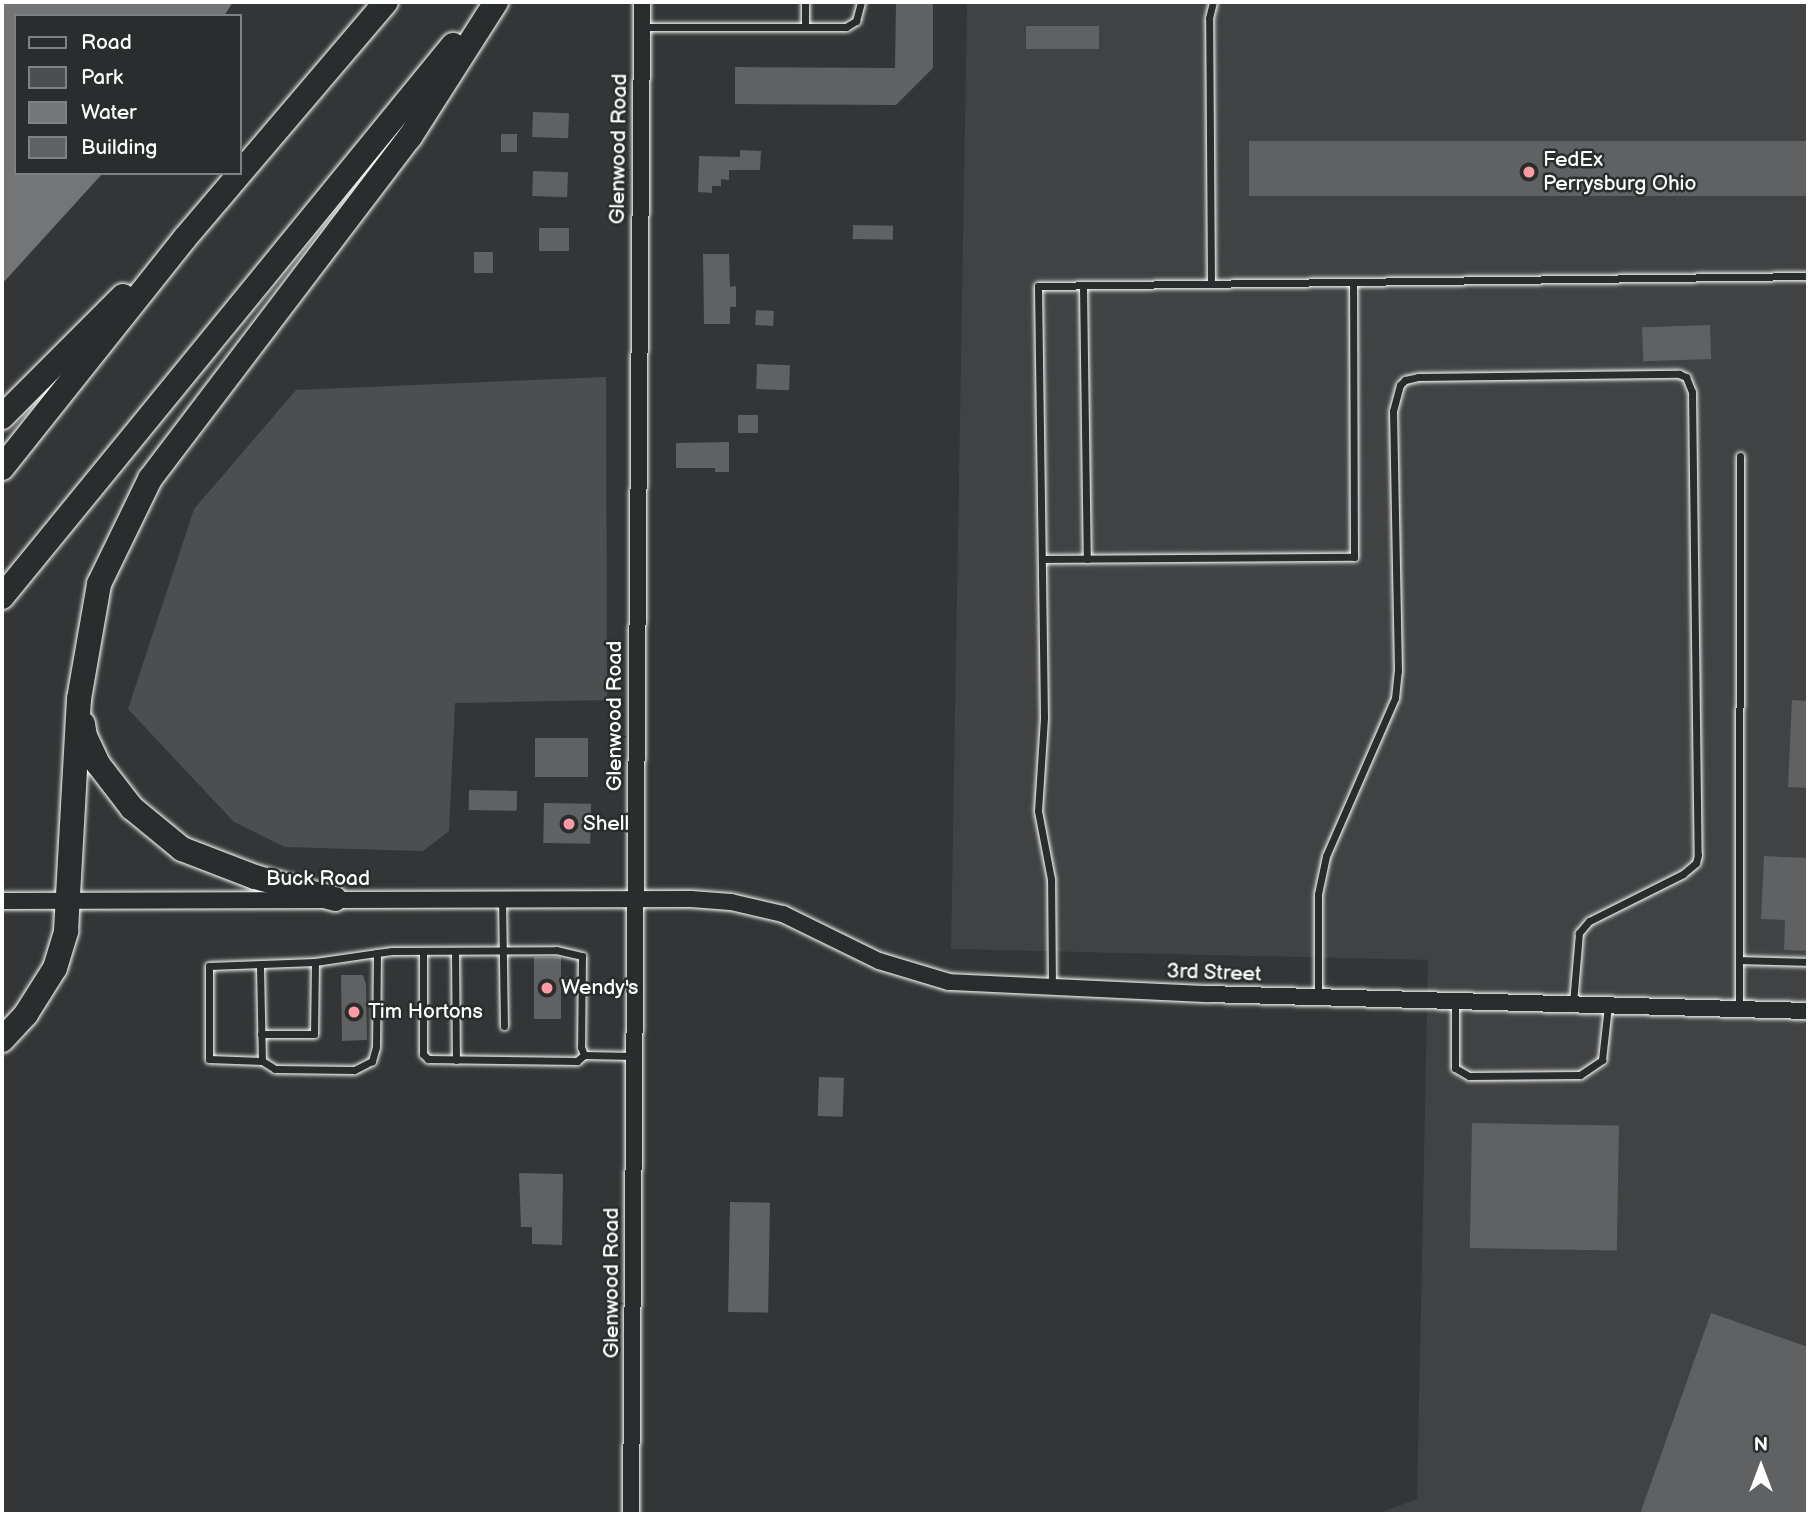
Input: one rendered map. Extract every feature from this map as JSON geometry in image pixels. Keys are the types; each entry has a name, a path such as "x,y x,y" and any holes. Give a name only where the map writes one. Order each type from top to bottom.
{"highway":[{"path":"242,171 386,2"},
{"path":"2,597 488,2"},
{"path":"2,1040 26,1014 55,968 66,931 79,699 99,584 150,479 410,137 496,2"},
{"path":"2,468 185,238 239,175"},
{"path":"2,417 109,309 185,238"},
{"path":"79,699 85,736 98,764 132,808 182,849 255,877 335,899"}],"street":[{"name":"Glenwood Road","path":"631,1514 642,2"},
{"name":"Buck Road","path":"2,901 635,898"},
{"name":"3rd Street","path":"635,898 691,899 758,907 809,925 879,961 926,977 994,987 1808,1011"}],"lane":[{"path":"804,2 805,27"},
{"path":"641,27 852,25 860,12 861,2"},
{"path":"1211,284 1209,18 1213,2"},
{"path":"1052,988 1051,879 1038,811 1044,717 1038,286 1808,276"},
{"path":"1042,559 1354,557 1353,282"},
{"path":"1083,286 1087,559"},
{"path":"1318,997 1318,894 1326,856 1395,698 1398,671 1393,411 1400,385 1405,380 1418,377 1679,374 1686,377 1692,392 1698,855 1696,863 1683,874 1589,921 1579,933 1573,1003"},
{"path":"1739,1008 1740,456"},
{"path":"502,899 504,1026"},
{"path":"377,953 376,1047 372,1062 354,1070 275,1069 262,1061 209,1059 209,966 260,967 377,953 504,950 556,950 582,956 581,1047 584,1055"},
{"path":"423,951 423,1054 428,1059 578,1061 584,1055 634,1056"},
{"path":"455,951 456,1060"},
{"path":"1740,960 1808,962"},
{"path":"261,1034 314,1034 315,962"},
{"path":"260,967 262,1061"},
{"path":"1455,1000 1455,1068 1469,1076 1580,1075 1602,1060 1608,1004"}],"shaded area":[{"path":"967,2 1808,2 1808,1514 1376,1514 1417,1499 1428,960 951,949"}],"green space":[{"path":"606,377 607,700 455,703 449,831 423,851 285,847 234,822 128,709 194,509 296,390"}],"water":[{"path":"2,2 233,2 225,14 14,14 14,175 101,175 2,284"}],"building":[{"path":"896,2 933,2 933,68 896,105 735,104 735,67 895,68"},
{"path":"1026,26 1099,26 1099,49 1026,49"},
{"path":"533,112 569,113 568,138 532,137"},
{"path":"501,134 517,134 517,152 501,152"},
{"name":"FedEx Perrysburg Ohio","path":"1249,141 1808,141 1808,196 1249,196"},
{"path":"740,150 761,151 760,170 729,170 729,180 721,179 721,186 712,186 712,193 698,192 699,156 740,157"},
{"path":"533,171 568,172 567,197 532,196"},
{"path":"853,225 893,226 893,240 853,239"},
{"path":"539,228 569,228 569,251 539,251"},
{"path":"474,252 493,252 493,273 474,273"},
{"path":"703,254 729,254 730,287 736,286 736,307 730,307 730,324 704,324"},
{"path":"756,310 774,311 773,326 755,325"},
{"path":"1710,325 1711,359 1643,361 1642,327"},
{"path":"757,364 790,365 789,390 756,389"},
{"path":"738,415 758,415 758,433 738,433"},
{"path":"729,442 729,472 715,472 715,468 676,468 676,443"},
{"path":"1792,700 1808,701 1808,788 1788,787"},
{"path":"535,738 588,738 588,777 535,777"},
{"path":"469,790 517,791 517,811 469,810"},
{"path":"544,803 591,804 590,844 543,843"},
{"path":"1764,856 1808,858 1808,951 1784,950 1785,920 1761,919"},
{"name":"Wendy's","path":"534,957 561,957 561,1019 534,1019"},
{"name":"Tim Hortons","path":"341,975 363,975 366,984 367,1040 342,1041"},
{"path":"819,1077 844,1078 843,1117 818,1116"},
{"path":"1472,1123 1619,1126 1617,1251 1470,1248"},
{"path":"519,1173 563,1174 562,1245 532,1244 532,1227 521,1227"},
{"path":"730,1202 770,1203 768,1313 728,1312"},
{"path":"1711,1313 1808,1347 1808,1514 1640,1514"}],"place":[{"name":"FedEx Perrysburg Ohio","path":"1529,172"},
{"name":"Shell","path":"569,824"},
{"name":"Wendy's","path":"547,988"},
{"name":"Tim Hortons","path":"354,1012"}]}
